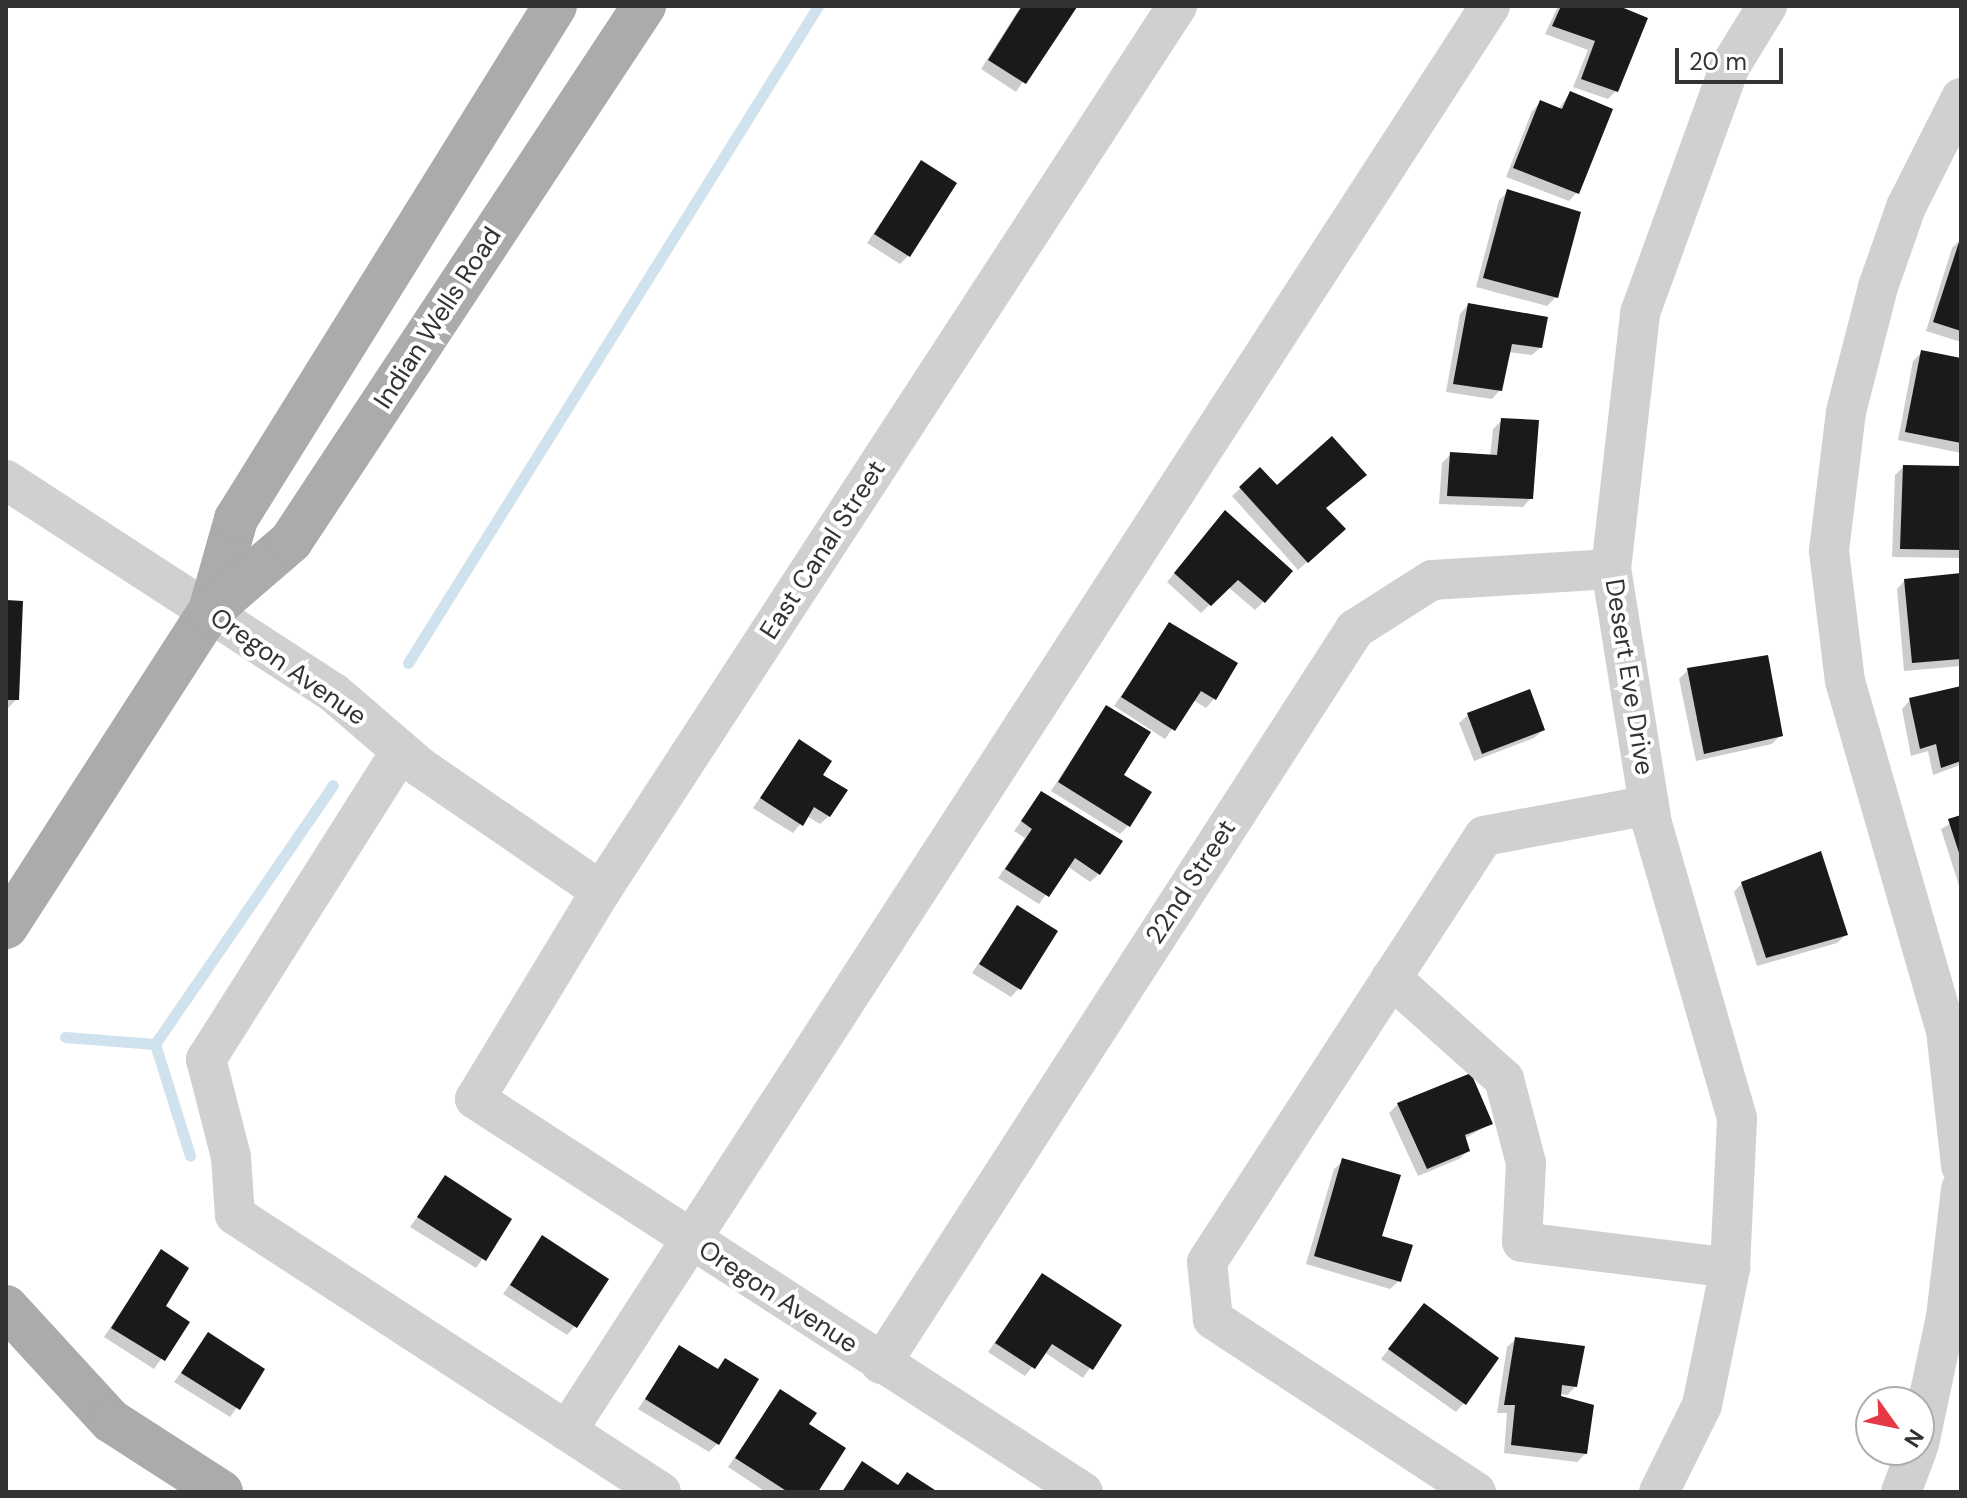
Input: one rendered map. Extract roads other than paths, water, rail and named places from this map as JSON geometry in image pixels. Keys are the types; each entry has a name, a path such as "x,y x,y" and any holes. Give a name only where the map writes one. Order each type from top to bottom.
{"main road":[{"name":"Indian Wells Road","path":"210,611 236,519 555,6"},
{"name":"Indian Wells Road","path":"6,927 210,611 291,541 644,6"},
{"path":"6,1307 111,1421 221,1492"}],"street":[{"name":"East Canal Street","path":"475,1099 601,891 1177,6"},
{"path":"567,1431 1490,6"},
{"name":"Desert Eve Drive","path":"1659,1492 1702,1405 1730,1268 1737,1118 1649,805 1611,569 1640,313 1729,68 1767,6"},
{"path":"1961,98 1906,207 1878,287 1846,412 1829,551 1845,681 1946,1030 1961,1166"},
{"name":"Oregon Avenue","path":"6,480 334,693 401,751 601,891"},
{"name":"22nd Street","path":"881,1364 1355,629 1432,580 1611,569"},
{"path":"401,751 206,1059 231,1157 235,1215 661,1492"},
{"path":"1476,1492 1213,1319 1207,1262 1484,836 1649,805"},
{"path":"1391,978 1504,1079 1526,1163 1522,1242 1730,1268"},
{"name":"Oregon Avenue","path":"475,1099 1083,1492"},
{"path":"1931,1386 1946,1317 1961,1189"},
{"path":"1901,1492 1911,1466"}],"waterway":[{"path":"408,663 818,6"},
{"path":"65,1037 155,1044 333,785"},
{"path":"155,1044 190,1156"}]}
